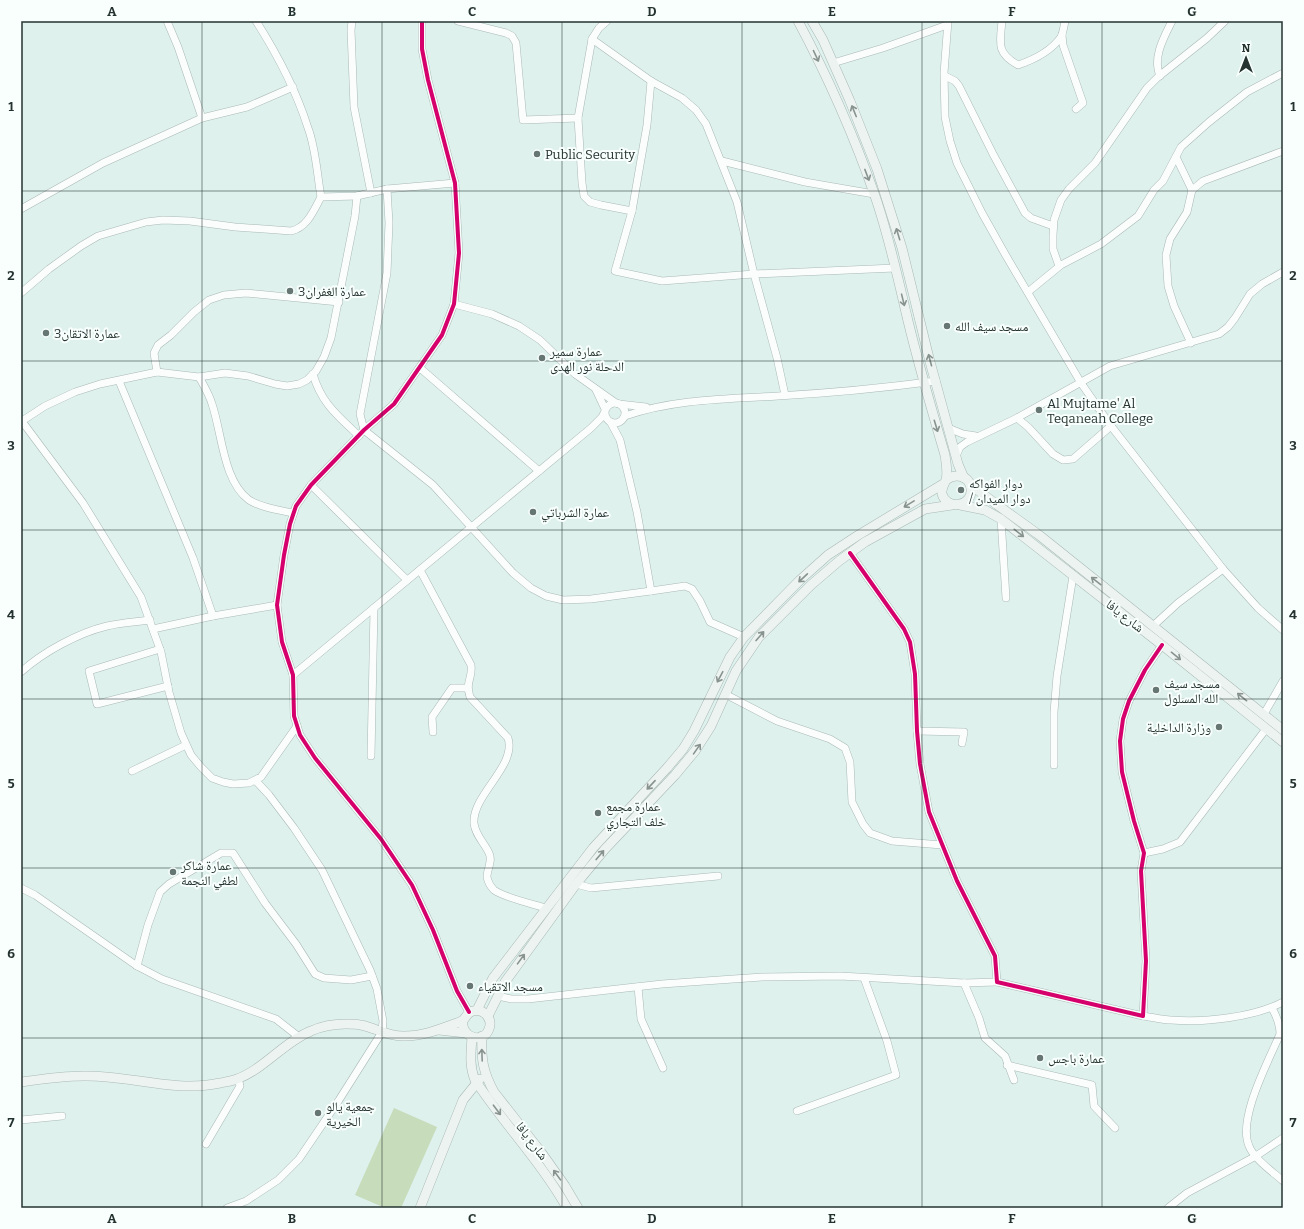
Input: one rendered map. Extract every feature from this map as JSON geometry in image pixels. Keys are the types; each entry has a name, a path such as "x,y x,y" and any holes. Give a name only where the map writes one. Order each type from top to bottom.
{"main road":[{"path":"798,21 814,51 839,107 874,194 895,268 924,383 945,455 942,494 944,499 956,505 966,502 972,489 960,470 902,248 889,204 850,101 823,40 812,21"},
{"path":"567,1208 541,1168 477,1083 472,1072 470,1061 469,1035 463,1026 494,978 593,848 667,768 683,748 694,731 730,657 744,637 800,580 828,555 955,476 967,481"},
{"name":"شارع يافا","path":"967,481 984,496 1020,520 1283,730"},
{"name":"شارع يافا","path":"488,1016 505,982 576,884 605,849 675,775 695,751 711,726 736,671 759,637 811,585 850,553 865,542 925,509 956,505 985,510 1001,519 1283,742"},
{"path":"21,1082 85,1076 173,1086 197,1087 238,1078 254,1069 299,1037 310,1031 328,1025 360,1024 392,1036 403,1037 415,1036 437,1030 470,1014 485,1013 488,1016 490,1025 490,1029 487,1033 476,1038 469,1035 437,1030"},
{"name":"شارع يافا","path":"482,1036 481,1055 486,1074 494,1092 541,1152 565,1186 578,1208"},
{"path":"420,1208 463,1100 486,1074"}],"street":[{"path":"167,21 178,46 202,118"},
{"path":"21,293 81,246 98,236 146,222 163,220 190,221 235,227 291,231 297,230 306,224 321,197 309,128 292,87 256,21"},
{"path":"352,21 351,30 354,107 371,193"},
{"path":"422,21 422,48 428,80 455,182 459,253 454,304 442,335 394,404 364,430 311,485 296,506 293,513 284,555 277,605 282,642 292,675 293,697 300,736 315,758 380,839 412,885 433,930 457,991 470,1014"},
{"path":"458,21 506,33 512,36 516,42 523,120 578,118"},
{"path":"607,21 599,28 592,39 578,118 582,183 584,196 590,202 632,211"},
{"path":"1002,21 1000,37 1001,51 1009,60 1018,65 1033,60 1052,46 1062,36"},
{"path":"1065,21 1062,36 1063,45 1083,103 1076,109"},
{"path":"1160,76 1157,70 1157,61 1163,40 1172,21"},
{"path":"1059,266 1053,249 1053,226 1061,200 1069,189 1095,163 1135,103 1147,88 1225,21"},
{"path":"833,64 883,48 947,23 944,76 945,116 950,141 957,163 982,213 1081,383 1111,426 1224,569 1258,608 1283,630"},
{"path":"592,39 651,81 682,98 696,110 706,124 722,161 737,202 785,395"},
{"path":"1028,292 1059,266 1101,244 1138,216 1154,190 1163,180 1181,147 1209,122 1247,92 1283,73"},
{"path":"944,76 955,81 959,86 1025,213 1031,218 1053,226"},
{"path":"651,81 647,125 632,211 615,271 662,281 754,274 895,268"},
{"path":"21,209 103,163 202,118 247,107 292,87"},
{"path":"1191,343 1174,306 1168,286 1166,255 1170,239 1187,212 1192,190 1203,181 1283,151"},
{"path":"1176,157 1192,190"},
{"path":"722,161 805,182 874,194"},
{"path":"321,197 357,196 387,189 455,182"},
{"path":"387,189 389,223 388,273 360,414 364,430 433,485 513,574 531,588 546,596 563,600 592,599 685,586 692,589 700,601 710,622 744,637"},
{"path":"297,726 262,777 256,781 233,784 223,782 212,778 200,767 191,756 181,733 168,686 160,649 142,597 83,503 21,421 46,406 75,392 157,372 199,377 225,373 248,376 287,386 299,384 307,380 313,374 324,357 331,338 355,216 357,196"},
{"path":"956,456 960,447 976,436 1017,418 1110,366 1219,334 1228,327 1235,318 1250,294 1262,284 1283,272"},
{"path":"157,372 154,353 158,345 171,335 194,312 210,300 224,295 246,293 339,302"},
{"path":"454,304 492,314 519,326 540,340 575,374 618,403 624,409 625,417 622,425 620,440"},
{"path":"420,368 539,471"},
{"path":"313,374 316,385 328,405 359,436"},
{"path":"199,377 207,390 213,405 220,439 231,475 238,487 250,501 273,509 293,513"},
{"path":"119,381 193,558 213,616"},
{"path":"292,675 591,428 602,417 610,404 618,403 632,406 656,407 716,400 936,381"},
{"path":"595,388 605,411 605,416 620,440 637,512 651,591"},
{"path":"591,428 598,424 618,423 625,417 656,407"},
{"path":"1017,418 1028,427 1054,454 1063,460 1073,459 1111,426"},
{"path":"948,428 964,434 976,436"},
{"path":"311,485 407,580"},
{"path":"1001,519 1006,598"},
{"path":"850,553 904,629 910,642 915,674 920,764 929,812 957,881 995,956 997,982"},
{"path":"1153,626 1178,603 1224,569"},
{"path":"420,570 471,665 472,670 467,688 470,697 508,738 510,745 506,759 476,812 474,822 475,832 490,854 487,876 489,883 494,889 502,894 546,908"},
{"path":"1054,766 1056,676 1074,576"},
{"path":"153,629 213,616 277,605"},
{"path":"370,756 374,608"},
{"path":"21,672 34,660 85,634 108,626 150,620"},
{"path":"1143,1016 1146,961 1141,871 1144,853 1134,821 1122,772 1120,740 1123,719 1128,701 1144,670 1162,645"},
{"path":"160,649 89,670 97,704 168,686"},
{"path":"1264,714 1283,681"},
{"path":"432,732 432,717 452,688 467,688"},
{"path":"725,694 777,721 830,739 845,748 850,762 852,802 863,824 870,833 892,841 942,845"},
{"path":"1144,853 1163,849 1180,842 1266,730"},
{"path":"917,731 964,732 962,743"},
{"path":"132,771 186,746"},
{"path":"227,1208 246,1201 278,1180 299,1159 339,1100 382,1032 383,1021 382,1009 372,976 322,870 290,822 256,781"},
{"path":"137,966 148,925 160,892 169,884 221,853 233,853 315,974 324,978 343,980 372,976"},
{"path":"576,884 591,888 718,876"},
{"path":"21,888 35,895 137,966 162,979 276,1019 299,1037"},
{"path":"498,996 511,999 528,999 638,987 762,977 840,976 964,983 997,982 1143,1016 1170,1020 1219,1019 1272,1008 1283,1002"},
{"path":"797,1111 896,1075 887,1041 864,978"},
{"path":"964,983 979,1018 985,1038 1005,1056 1007,1065 1014,1080"},
{"path":"638,987 641,1019 663,1068"},
{"path":"1272,1008 1279,1023 1280,1034 1250,1103 1247,1117 1246,1136 1249,1146 1256,1156 1283,1181"},
{"path":"1007,1065 1092,1085 1094,1106 1115,1128"},
{"path":"206,1144 240,1086 238,1078"},
{"path":"21,1120 62,1116"},
{"path":"1168,1208 1187,1193 1216,1176 1256,1156 1283,1138"}],"green space":[{"path":"394,1108 437,1127 401,1208 385,1208 355,1195"}],"cycle path":[{"path":"422,21 422,49 428,80 455,183 459,253 454,304 442,335 394,404 364,430 311,485 296,506 290,524 284,555 277,605 282,642 293,675 294,716 300,735 315,758 381,839 412,885 433,930 457,991 469,1012"},
{"path":"850,553 904,629 910,642 915,674 920,764 929,812 957,881 995,956 997,982 1143,1016 1146,961 1141,871 1144,853 1134,821 1122,772 1120,741 1123,719 1129,701 1145,670 1162,645"}],"place":[{"name":"Public Security","path":"537,154"},
{"name":"عمارة الغفران3","path":"290,291"},
{"name":"مسجد سيف الله","path":"947,326"},
{"name":"عمارة الاتقان3","path":"46,333"},
{"name":"عمارة سمير الدحلة نور الهدى","path":"542,358"},
{"name":"Al Mujtame' Al Teqaneah College","path":"1039,410"},
{"name":"دوار الفواكه / دوار الميدان","path":"961,490"},
{"name":"عمارة الشرباتي","path":"533,512"},
{"name":"مسجد سيف الله المسلول","path":"1156,690"},
{"name":"وزارة الداخلية","path":"1219,727"},
{"name":"عمارة مجمع خلف التجاري","path":"598,813"},
{"name":"عمارة شاكر لطفي النجمة","path":"173,872"},
{"name":"مسجد الاتقياء","path":"470,986"},
{"name":"عمارة باجس","path":"1040,1058"},
{"name":"جمعية يالو الخيرية","path":"318,1113"}]}
